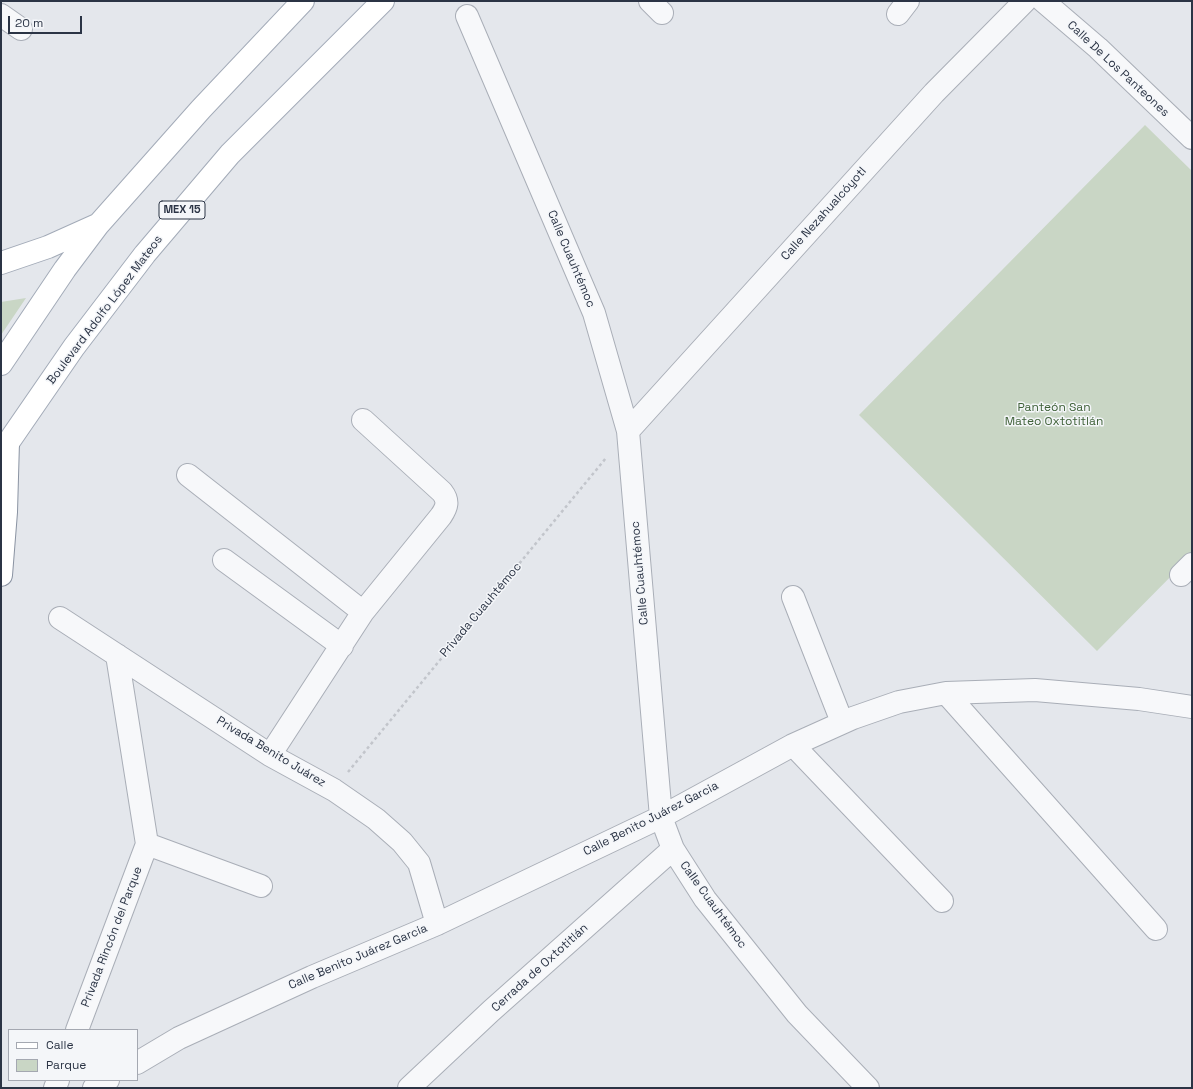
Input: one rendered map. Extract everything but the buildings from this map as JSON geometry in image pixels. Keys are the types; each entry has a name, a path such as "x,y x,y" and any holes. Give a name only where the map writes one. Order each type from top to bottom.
{"main road":[{"path":"1,364 65,269 98,225 201,109 303,1"},
{"name":"Boulevard Adolfo López Mateos","path":"4,448 74,347 150,248 230,154 383,1"},
{"path":"1,263 48,247 98,225"},
{"path":"1,575 6,512 4,448"}],"street":[{"name":"Calle Nezahualcóyotl","path":"628,431 934,93 1025,1"},
{"name":"Calle De Los Panteones","path":"1043,1 1098,48 1192,138"},
{"path":"1,15 21,29"},
{"name":"Calle Cuauhtémoc","path":"467,16 594,314 628,431 661,817 673,849 706,900 797,1014 868,1088"},
{"path":"270,755 363,612 441,516 447,505 445,496 442,492 363,420"},
{"path":"188,475 363,612"},
{"path":"224,560 342,646"},
{"path":"793,597 842,722"},
{"name":"Privada Benito Juárez","path":"60,618 270,755 334,790 376,819 402,842 420,863 437,924"},
{"name":"Privada Rincón del Parque","path":"77,1029 147,844 117,655"},
{"name":"Calle Benito Juárez Garcia","path":"138,1062 193,1031 312,977 437,924 661,817 793,745 842,722 899,702 946,693 1035,690 1139,699 1192,707"},
{"path":"946,693 1156,928"},
{"path":"793,745 942,901"},
{"path":"147,844 260,886"},
{"name":"Cerrada de Oxtotitlán","path":"409,1088 492,1011 673,849"},
{"path":"94,1088 106,1081"}],"path":[{"name":"Privada Cuauhtémoc","path":"334,790 628,431"}],"green space":[{"name":"Panteón San Mateo Oxtotitlán","path":"1145,125 1192,171 1192,555 1097,651 859,415"},
{"path":"26,298 1,335 1,302"}]}
